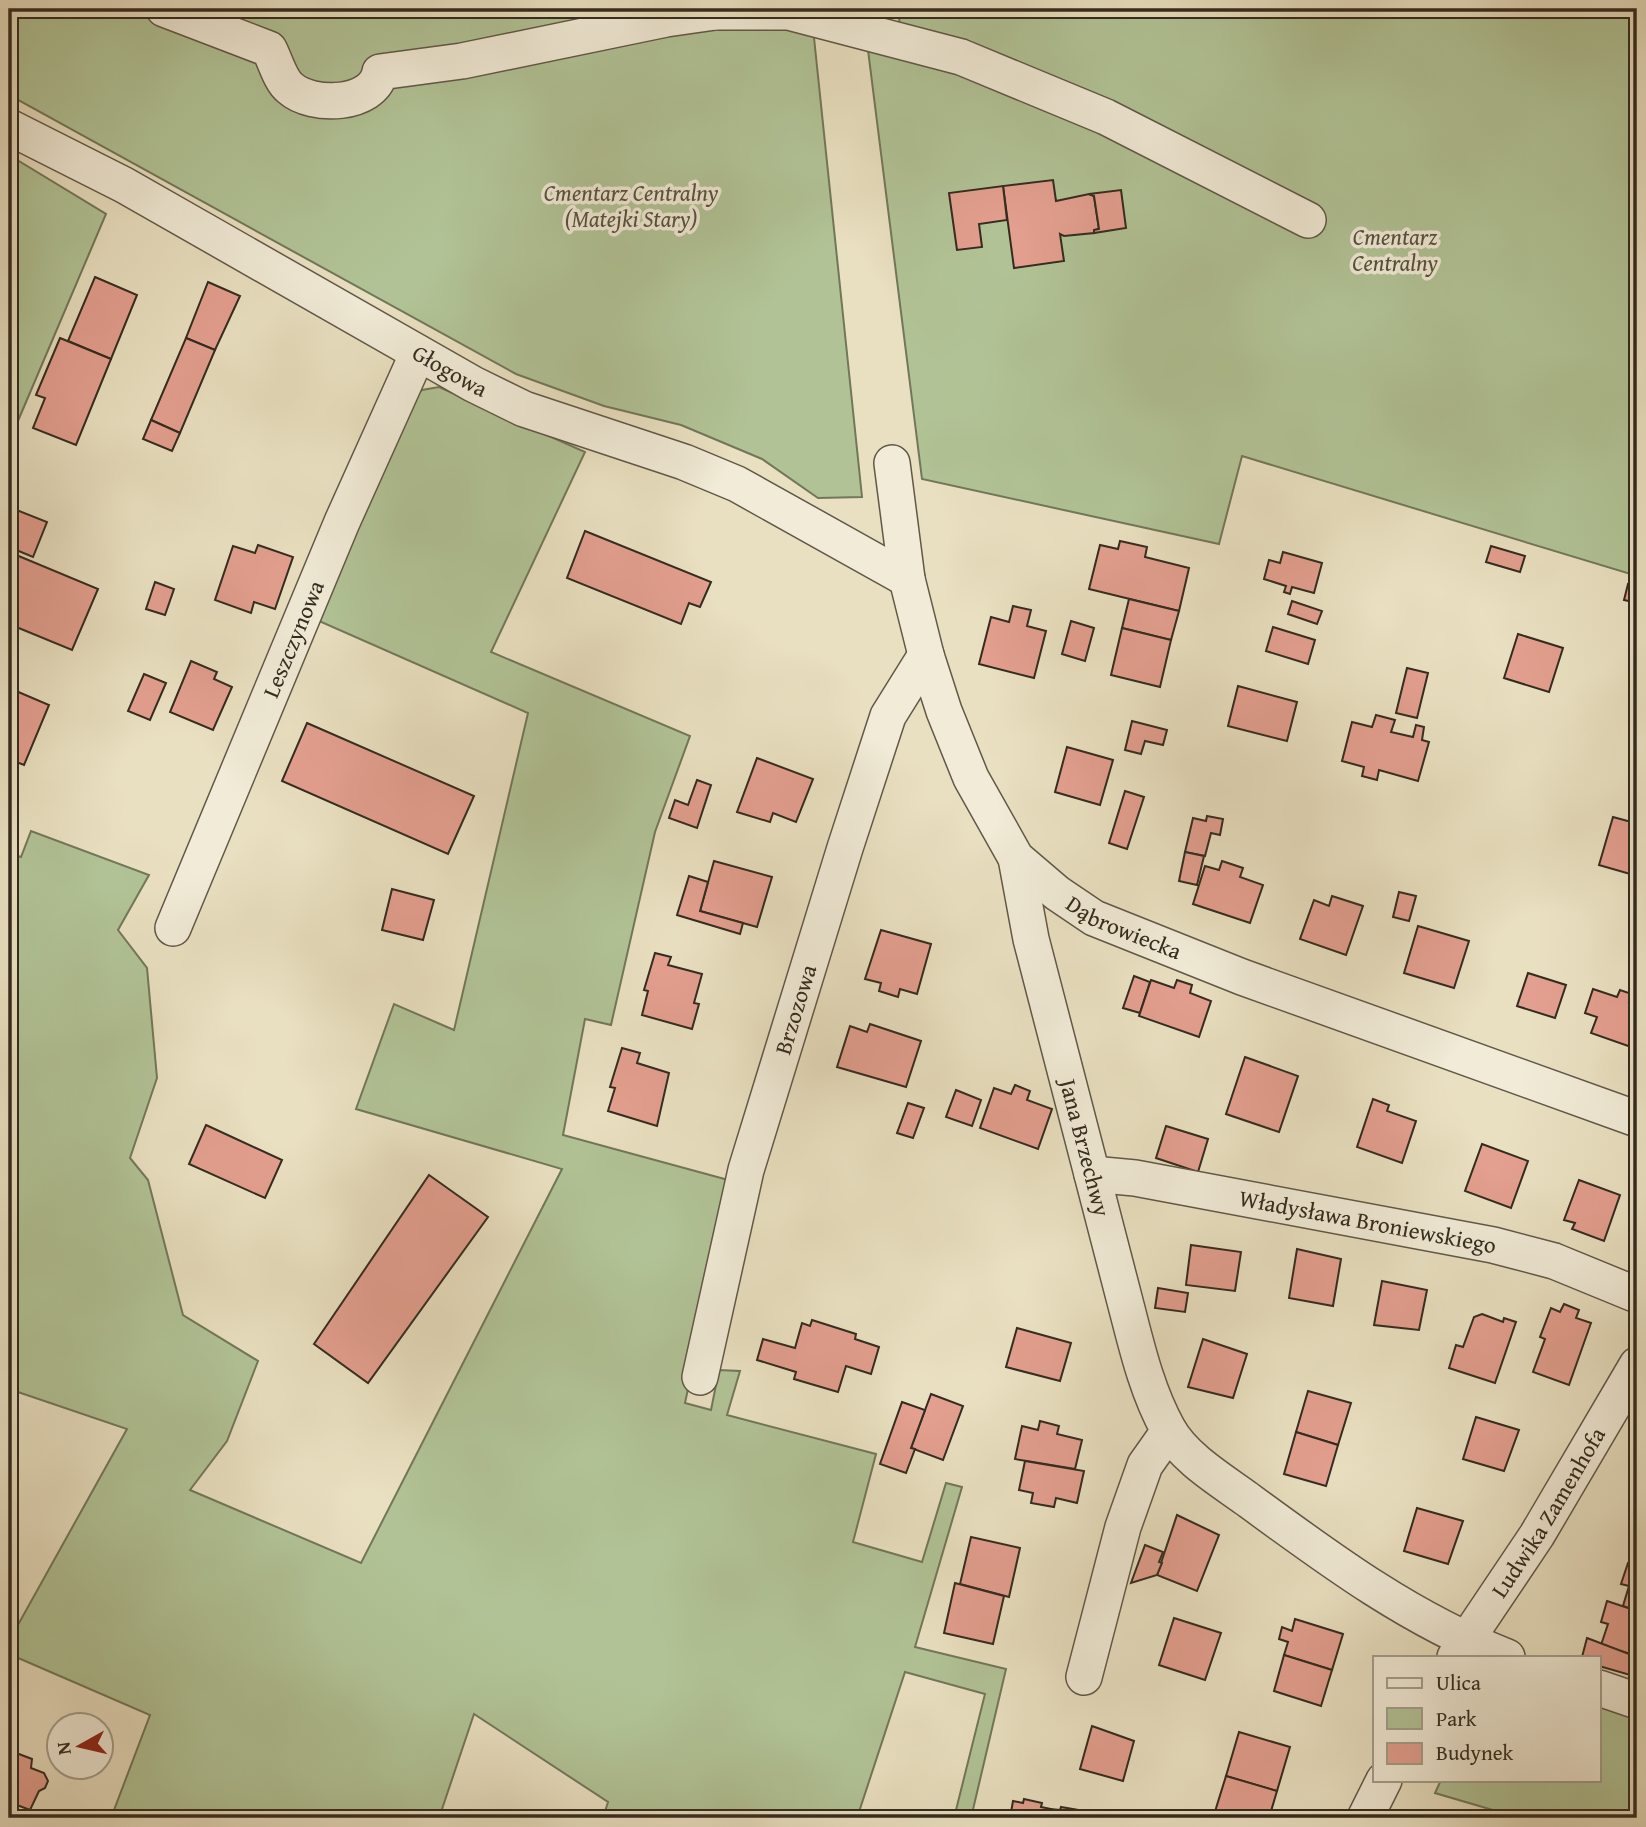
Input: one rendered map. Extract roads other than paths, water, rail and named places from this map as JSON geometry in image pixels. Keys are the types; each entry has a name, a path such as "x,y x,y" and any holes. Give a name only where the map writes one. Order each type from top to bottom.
{"street":[{"path":"164,9 269,49 289,88 313,99 325,100 365,95 379,81 380,72 496,55 712,11 789,12 961,57 1106,117 1308,220"},
{"name":"Głogowa","path":"9,127 124,185 418,353 524,410 684,462 737,484 908,579"},
{"name":"Leszczynowa","path":"173,929 337,535 418,353"},
{"name":"Dąbrowiecka","path":"892,463 908,579 926,655 944,711 971,778 1016,858 1057,893 1094,918 1242,976 1637,1119"},
{"name":"Brzozowa","path":"700,1377 746,1170 845,848 888,716 926,655"},
{"name":"Jana Brzechwy","path":"1016,858 1031,939 1144,1373 1169,1431 1202,1465 1460,1649 1501,1656"},
{"name":"Władysława Broniewskiego","path":"1092,1174 1135,1178 1493,1245 1554,1261 1637,1295"},
{"name":"Ludwika Zamenhofa","path":"1460,1649 1537,1535 1637,1365"},
{"path":"1084,1677 1123,1527 1145,1465 1169,1431"},
{"path":"1600,1688 1637,1700"},
{"path":"1365,1818 1383,1782"}],"park label":[{"name":"Cmentarz Centralny (Matejki Stary)","path":"631,206"},
{"name":"Cmentarz Centralny","path":"1395,250"}]}
